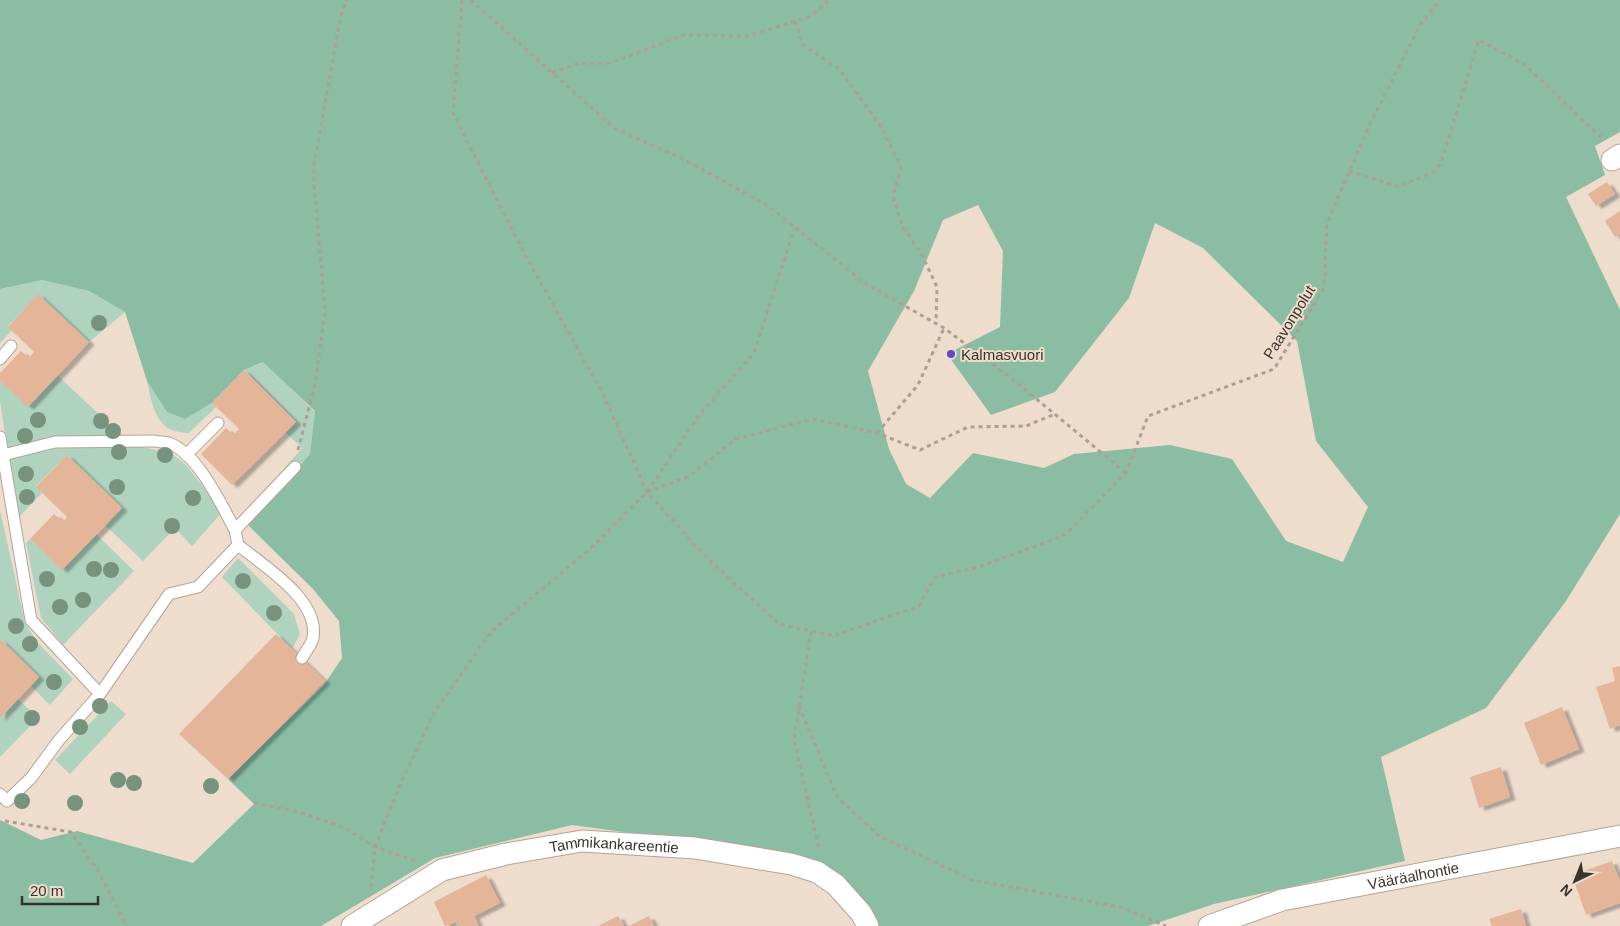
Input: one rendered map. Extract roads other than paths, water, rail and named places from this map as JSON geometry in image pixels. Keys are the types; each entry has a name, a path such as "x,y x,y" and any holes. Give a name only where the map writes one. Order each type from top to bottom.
{"street":[{"name":"Vääräalhontie","path":"1209,926 1282,900 1620,836"},
{"name":"Tammikankareentie","path":"360,921 442,870 506,854 582,841 695,848 791,864 818,872 848,896 868,926"}],"lane":[{"path":"0,359 11,346"},
{"path":"186,456 218,423"},
{"path":"0,437 31,620 100,694"},
{"path":"3,455 55,442 154,441 170,444 186,456 210,484 235,530 238,545 293,590 312,616 313,639 302,658"},
{"path":"235,530 295,467"},
{"path":"0,794 7,801 31,778 59,740 100,694 169,594 198,587 238,545"}],"place":[{"name":"Kalmasvuori","path":"951,354"}]}
